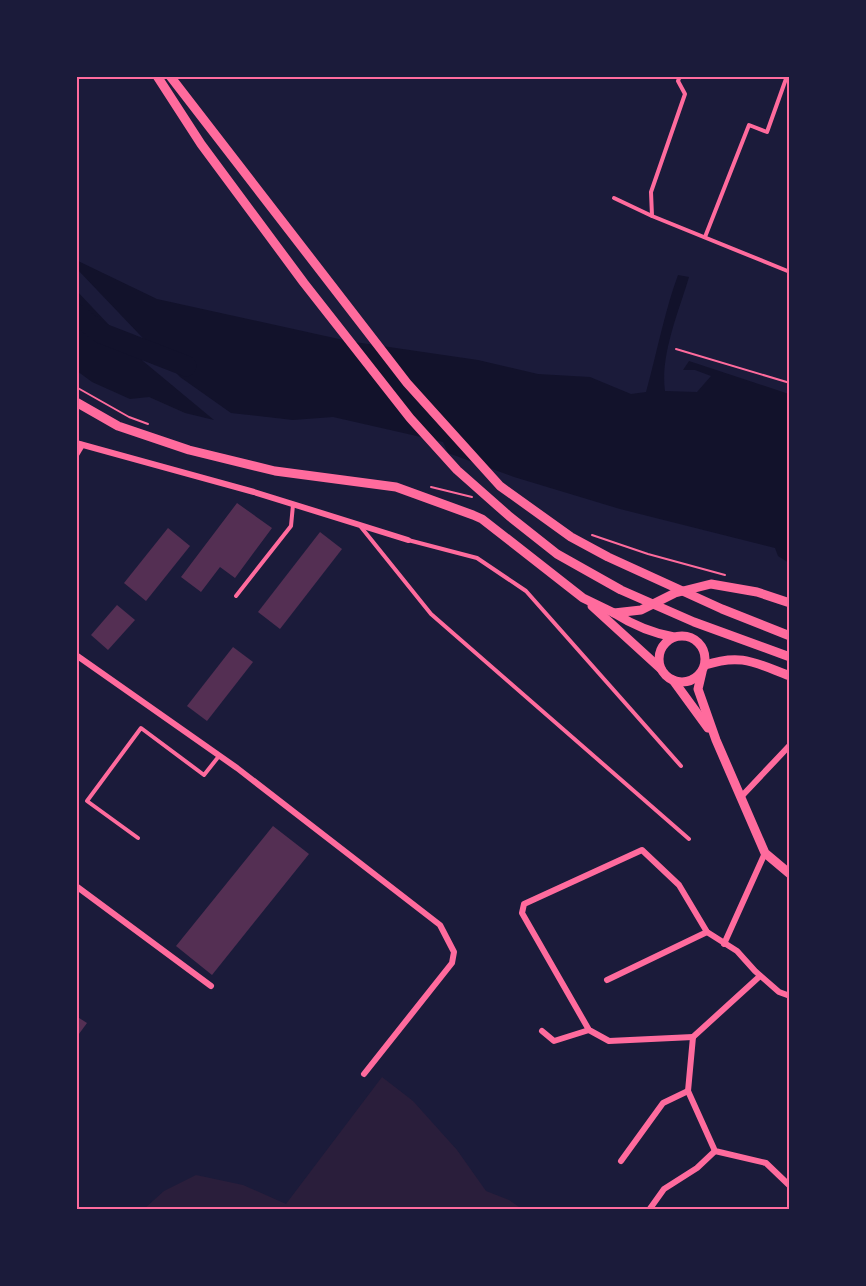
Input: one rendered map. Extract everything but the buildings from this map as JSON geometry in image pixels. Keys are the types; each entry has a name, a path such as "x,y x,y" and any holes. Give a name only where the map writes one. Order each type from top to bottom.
{"street":[{"path":"157,76 201,144 304,283 410,418 457,470 509,516 558,554 621,590 694,622 789,657"},
{"path":"170,76 407,383 500,486 571,537 722,609 789,636"},
{"path":"76,402 118,426 189,450 276,471 396,487 482,519 583,598 673,680 716,740"},
{"path":"76,455 79,444 408,540"},
{"path":"614,613 641,610 675,593 711,584 757,592 789,603"},
{"path":"583,598 634,625 658,634 674,637 688,636 695,639 704,650 698,689 716,740 765,853 789,874"},
{"path":"661,669 660,654 663,646 674,637"},
{"path":"76,655 219,755 441,926 454,952 452,963 442,979 364,1074"},
{"path":"673,680 689,681 703,668 718,660 740,658 789,676"},
{"path":"741,797 789,745"},
{"path":"760,976 693,1036 609,1041 589,1030 522,913 524,904 642,850 679,885 707,932 737,951 760,976 779,992 789,996"},
{"path":"724,944 765,853"},
{"path":"76,886 211,986"},
{"path":"607,980 707,932"},
{"path":"542,1030 554,1041 589,1030"},
{"path":"693,1036 688,1091 715,1151"},
{"path":"621,1161 663,1103 688,1091"},
{"path":"715,1151 766,1163 789,1186"},
{"path":"649,1209 664,1189 697,1168 715,1151"}],"lane":[{"path":"652,216 651,192 686,94 678,81 680,76"},
{"path":"705,237 749,125 767,132 787,76"},
{"path":"614,198 789,272"},
{"path":"236,596 291,526 294,505"},
{"path":"361,527 431,614 689,839"},
{"path":"408,540 477,558 526,591 681,766"},
{"path":"138,838 87,801 141,728 204,775 219,755"}],"path":[{"path":"676,349 789,383"}],"shaded area":[{"path":"76,260 157,299 348,341 478,360 538,374 590,377 631,394 646,392 678,275 689,277 668,348 664,377 665,391 697,392 711,376 695,370 683,370 689,361 789,394 789,563 778,556 775,548 620,509 514,477 448,453 443,442 333,417 293,420 231,413 180,377 77,269"},
{"path":"76,290 143,361 214,420 185,413 149,397 130,399 92,382 77,371"},
{"path":"382,1077 413,1101 457,1150 486,1191 509,1200 522,1209 144,1209 164,1191 196,1175 243,1185 286,1204"}],"waterway":[{"path":"76,314 101,333 186,366"}]}
